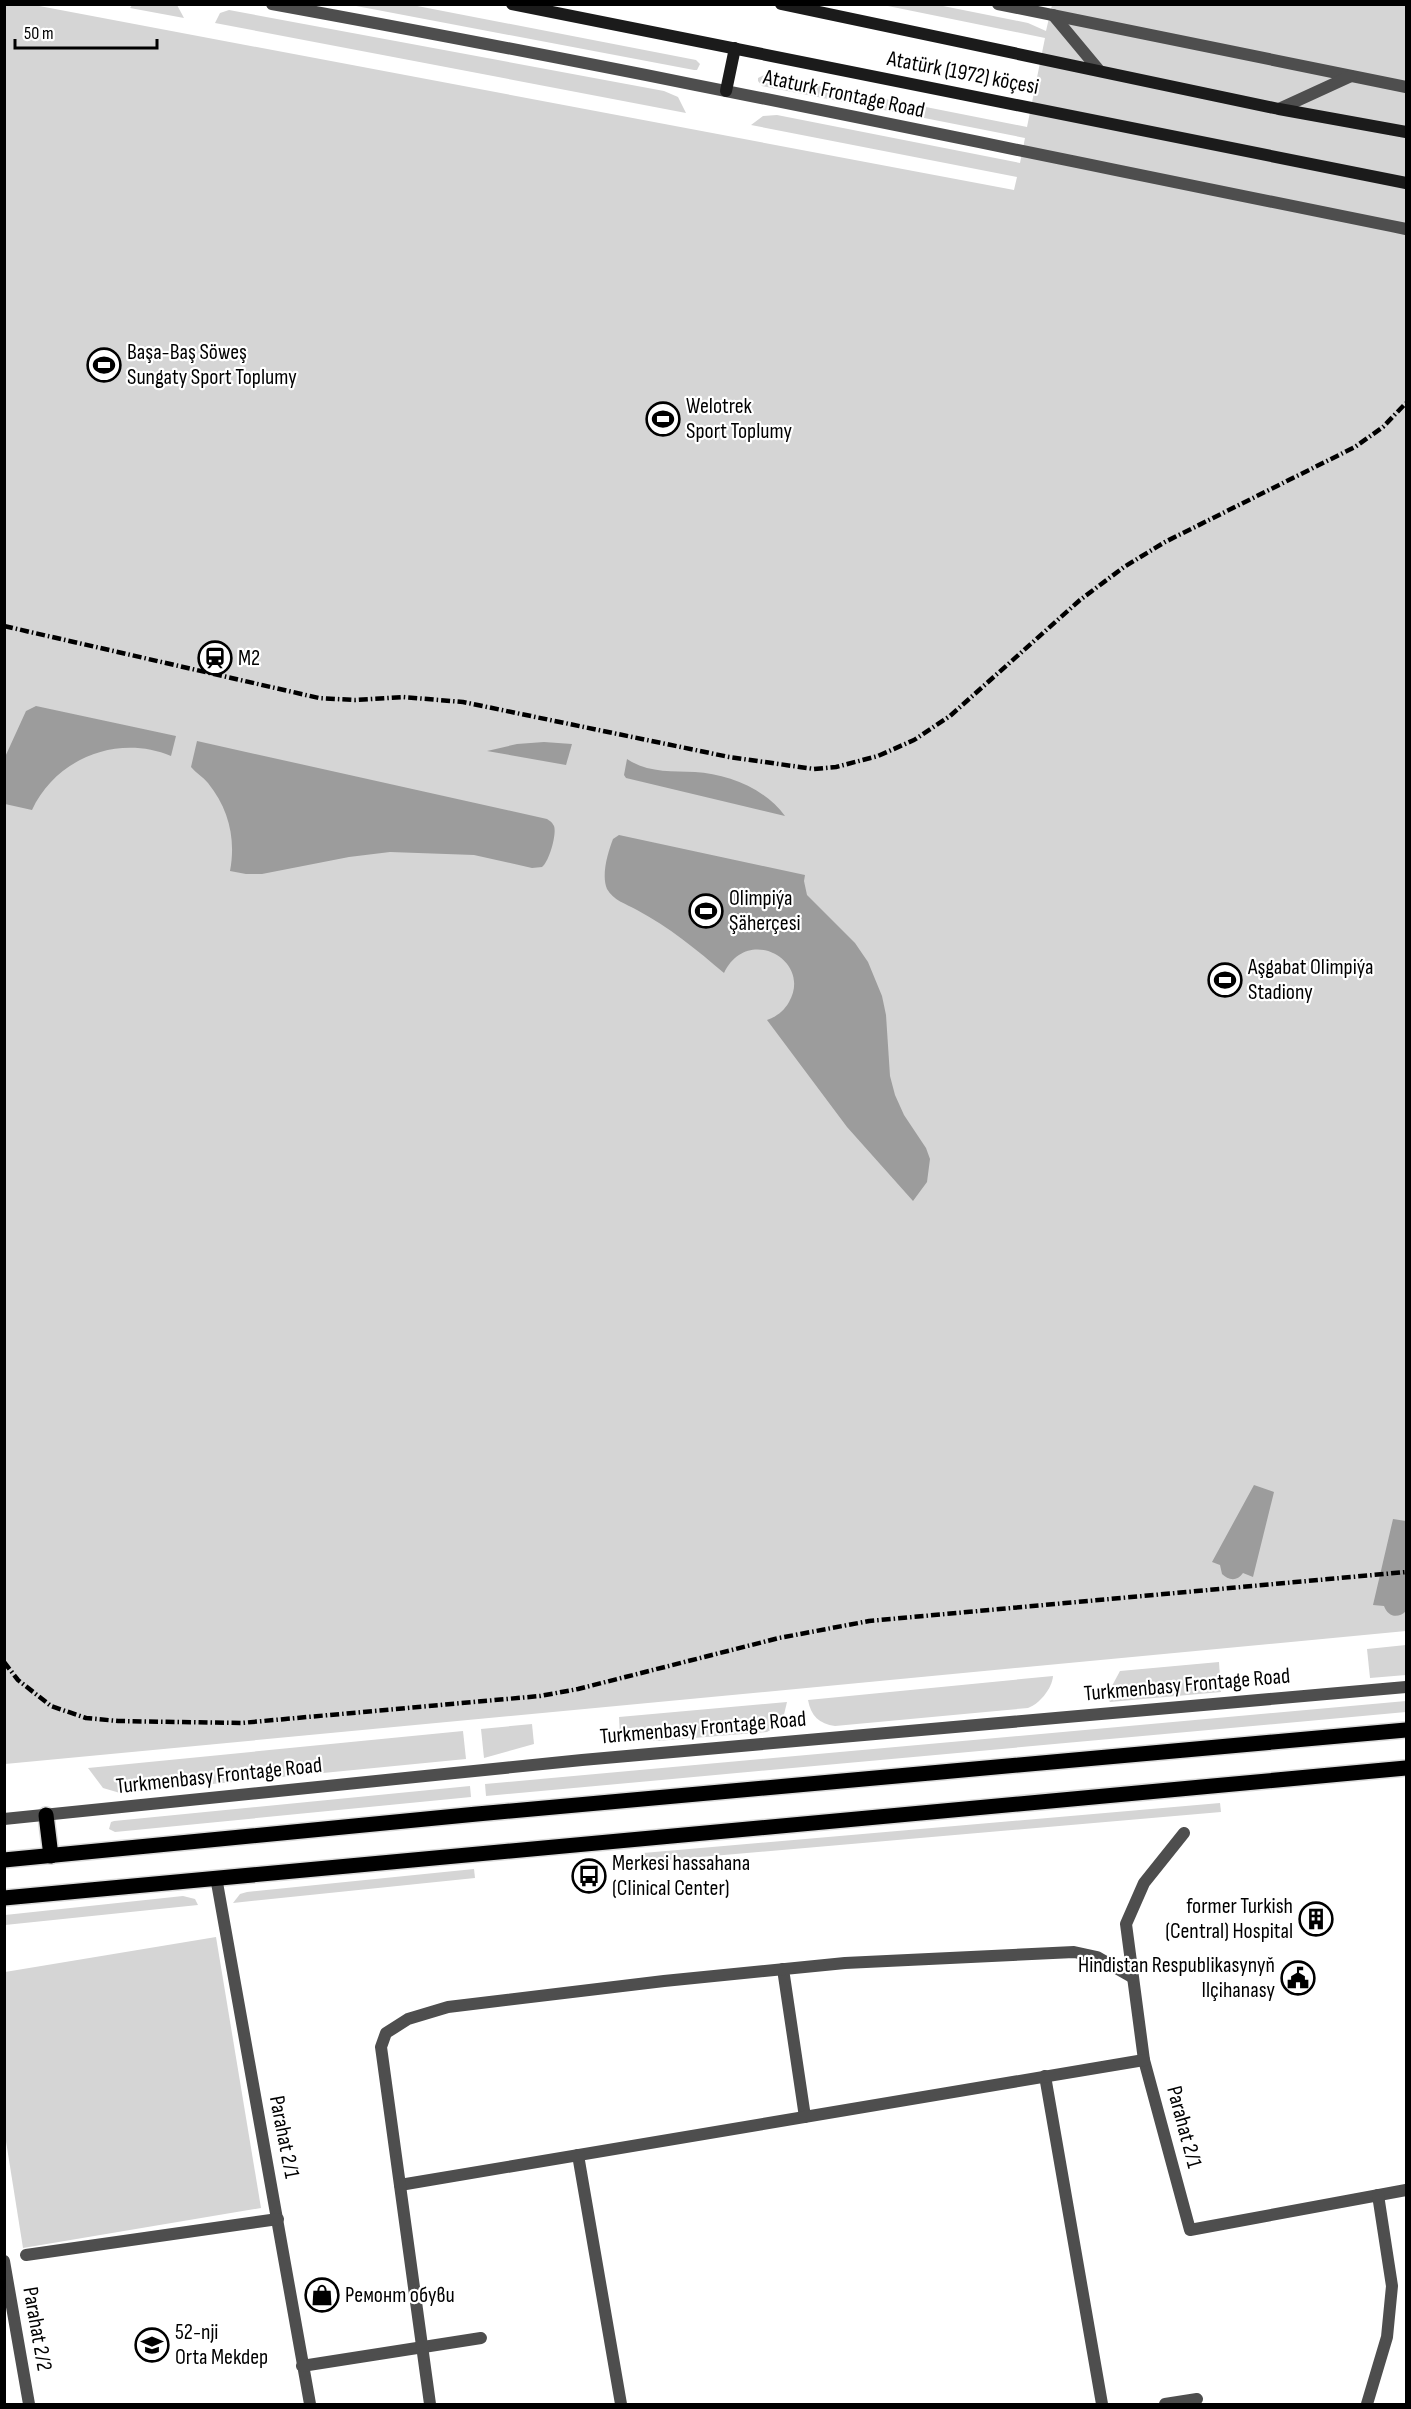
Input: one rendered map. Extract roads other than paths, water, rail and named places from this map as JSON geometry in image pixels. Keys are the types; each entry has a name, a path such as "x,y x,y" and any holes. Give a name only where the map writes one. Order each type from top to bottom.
{"main road":[{"name":"Atatürk (1972) köçesi","path":"512,4 1407,183"},
{"name":"Atatürk (1972) köçesi","path":"781,4 1279,109 1407,132"},
{"path":"726,91 735,48"},
{"path":"4,1860 477,1814 1407,1730"},
{"path":"4,1898 1407,1768"},
{"path":"46,1815 51,1856"}],"street":[{"name":"Ataturk Frontage Road","path":"272,4 726,91 1407,230"},
{"path":"998,4 1407,87"},
{"path":"1053,15 1098,69"},
{"path":"1279,109 1351,76"},
{"name":"Turkmenbasy Frontage Road","path":"4,1819 582,1760 1407,1687"},
{"name":"Parahat 2/1","path":"1184,1833 1144,1884 1126,1924 1144,2060 1190,2230 1407,2190"},
{"name":"Parahat 2/1","path":"216,1877 220,1911 310,2404"},
{"path":"430,2404 381,2047 386,2033 408,2019 448,2007 845,1963 1074,1952 1097,1957 1132,1977"},
{"path":"783,1969 805,2117"},
{"path":"400,2185 1144,2060"},
{"path":"1045,2076 1102,2404"},
{"path":"578,2155 621,2404"},
{"path":"1367,2404 1387,2337 1392,2286 1378,2195"},
{"path":"27,2255 278,2219"},
{"name":"Parahat 2/2","path":"4,2261 29,2404"},
{"path":"303,2366 481,2338"},
{"path":"1165,2404 1197,2399"}],"railway":[{"path":"4,626 319,698 355,700 403,697 463,702 729,757 814,769 836,767 878,756 914,740 950,716 1080,600 1124,567 1165,542 1355,447 1383,427 1406,403"},
{"path":"4,1662 18,1680 51,1706 86,1718 118,1721 241,1723 540,1696 578,1689 779,1638 869,1621 1406,1572"}],"place":[{"name":"Başa-Baş Söweş Sungaty Sport Toplumy","path":"104,365"},
{"name":"Welotrek Sport Toplumy","path":"663,419"},
{"name":"M2","path":"215,658"},
{"name":"Olimpiýa Şäherçesi","path":"706,911"},
{"name":"Aşgabat Olimpiýa Stadiony","path":"1225,980"},
{"name":"Merkesi hassahana (Clinical Center)","path":"589,1876"},
{"name":"former Turkish (Central) Hospital","path":"1316,1919"},
{"name":"Hindistan Respublikasynyň Ilçihanasy","path":"1298,1978"},
{"name":"Ремонт обуви","path":"322,2295"},
{"name":"52-nji Orta Mekdep","path":"152,2345"}]}
